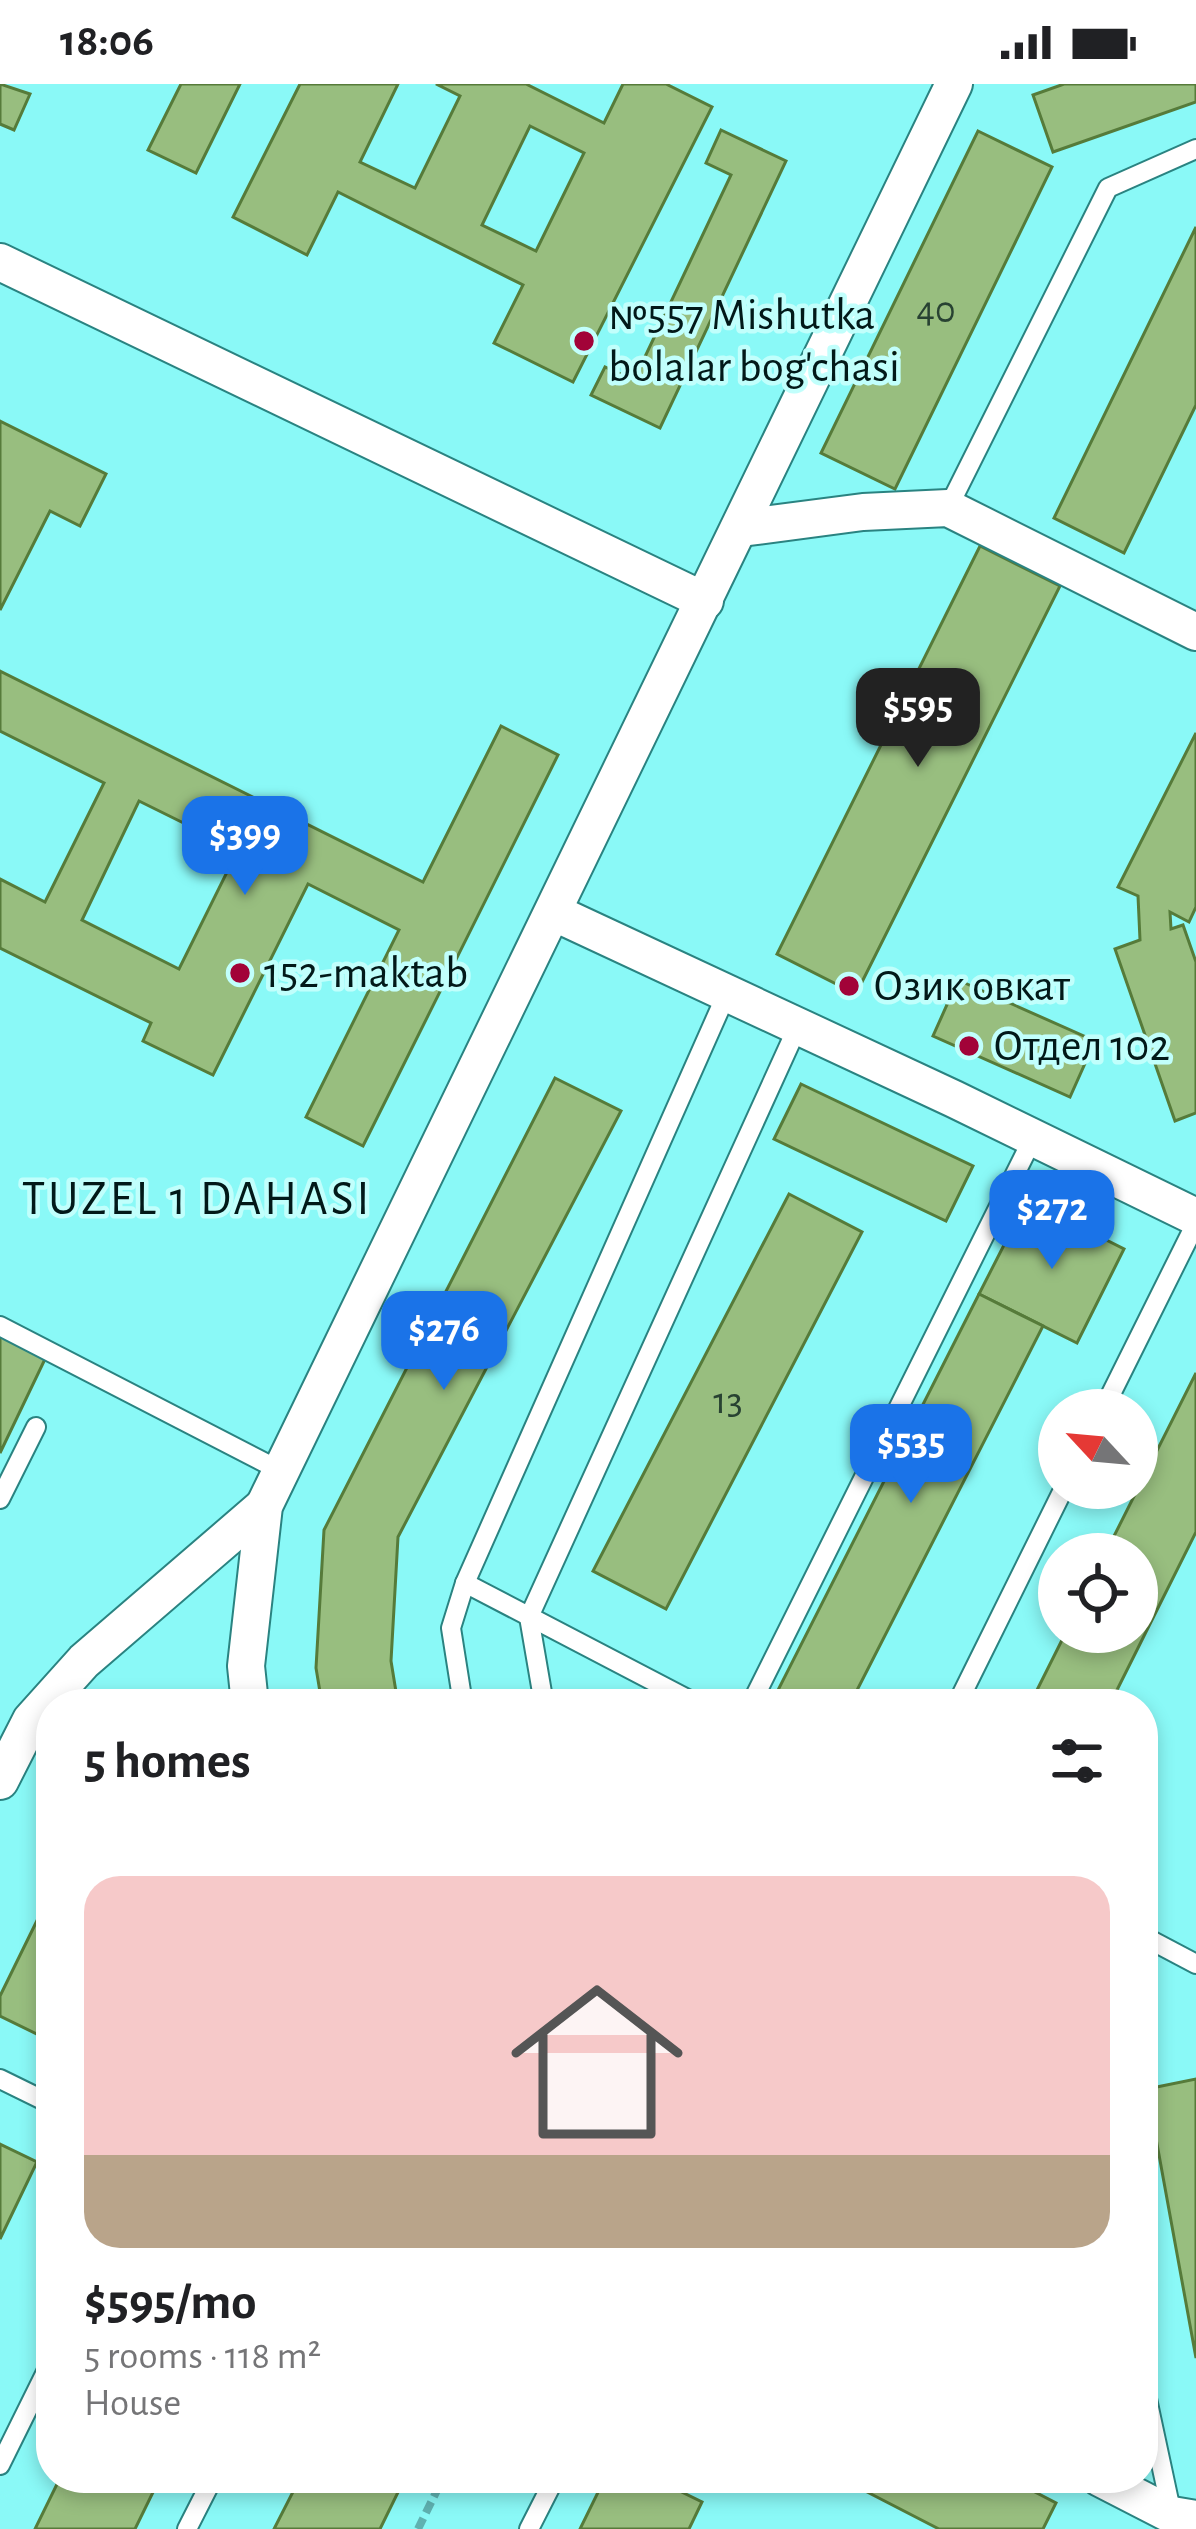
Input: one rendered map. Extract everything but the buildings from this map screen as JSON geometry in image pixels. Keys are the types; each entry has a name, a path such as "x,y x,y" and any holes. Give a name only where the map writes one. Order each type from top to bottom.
{"street":[{"path":"248,1689 246,1666 264,1506 954,84"},
{"path":"0,262 705,601"},
{"path":"741,528 862,512 949,508 1196,632"},
{"path":"555,913 1196,1220"},
{"path":"59,1689 84,1661 264,1506"},
{"path":"0,1781 36,1715"},
{"path":"1132,2493 1184,2517"}],"lane":[{"path":"949,508 1108,188 1196,148"},
{"path":"461,1689 451,1628 465,1583 727,993"},
{"path":"541,1689 529,1617 798,1026"},
{"path":"758,1689 1033,1138"},
{"path":"1113,1389 1196,1220"},
{"path":"0,1326 281,1471"},
{"path":"0,1499 36,1427"},
{"path":"964,1689 1054,1509"},
{"path":"465,1583 668,1689"},
{"path":"1158,1944 1196,1964"},
{"path":"0,2079 36,2097"},
{"path":"0,2465 36,2392"},
{"path":"1158,2430 1184,2517"},
{"path":"187,2529 205,2493"},
{"path":"529,2529 547,2493"}],"path":[{"path":"418,2529 436,2493"}],"place":[{"name":"№557 Mishutka bolalar bog'chasi","path":"584,341"},
{"name":"152-maktab","path":"240,973"},
{"name":"Озик овкат","path":"849,986"},
{"name":"Отдел 102","path":"969,1046"}],"district":[{"name":"TUZEL 1 DAHASI","path":"197,1200"}]}
